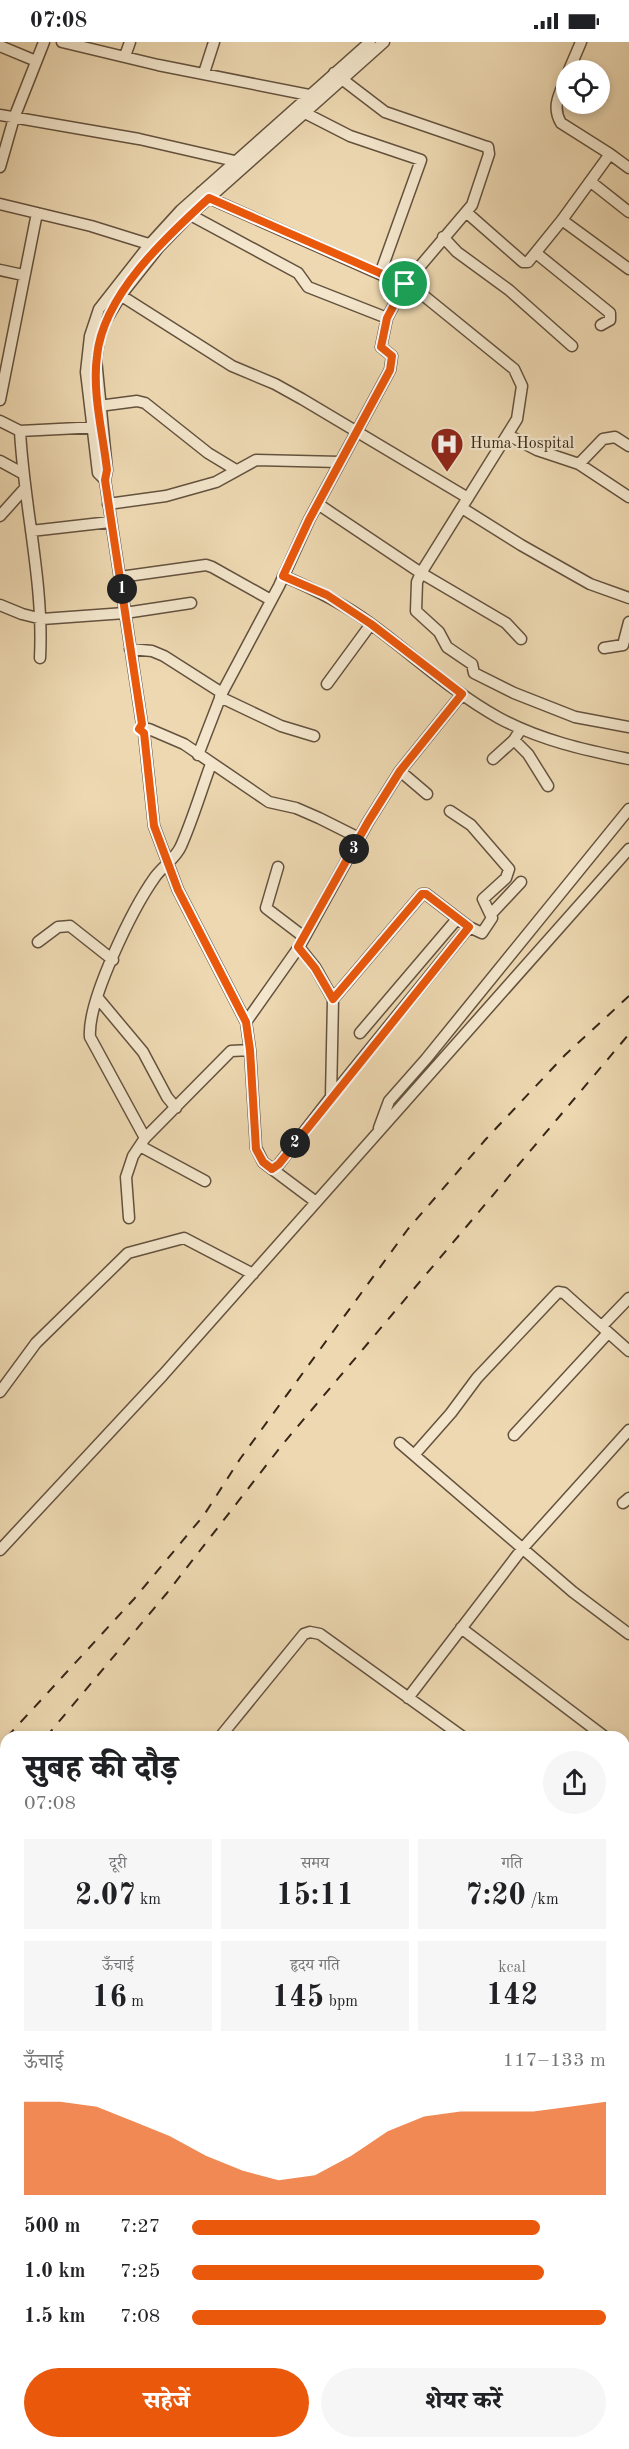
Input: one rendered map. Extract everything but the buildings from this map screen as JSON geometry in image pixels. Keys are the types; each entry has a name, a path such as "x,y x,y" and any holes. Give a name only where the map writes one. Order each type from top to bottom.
{"street":[{"path":"0,167 14,118 44,42"},
{"path":"62,42 320,98"},
{"path":"125,56 130,42"},
{"path":"204,73 213,42"},
{"path":"282,125 320,98 370,42"},
{"path":"316,1202 263,1162 256,1149 246,1022 178,890 154,826 145,728 110,522 105,480 107,470 100,453 86,372 116,293 154,245 236,161 256,150 309,95 338,77 384,42"},
{"path":"573,60 581,42"},
{"path":"0,46 36,61"},
{"path":"198,755 221,695 392,362 391,354 381,347 387,318 405,284 466,212 478,190 489,154 488,147 385,112 338,77"},
{"path":"303,112 350,136 421,160 380,274"},
{"path":"557,114 561,123 629,168"},
{"path":"0,115 128,137 248,164"},
{"path":"205,195 248,164 256,150"},
{"path":"466,212 523,262 528,262 610,154"},
{"path":"591,182 629,212"},
{"path":"205,195 418,291 514,369 522,386 517,419 421,573 417,582 416,611 439,632 447,646 472,664 474,673 514,693 575,717 629,728"},
{"path":"0,204 91,226 154,245"},
{"path":"0,400 37,213"},
{"path":"185,213 298,273 308,287 387,318"},
{"path":"562,220 629,269"},
{"path":"443,237 457,252 508,290 572,346"},
{"path":"536,253 610,313 610,320 601,325"},
{"path":"0,270 23,275"},
{"path":"116,293 232,366 274,384 357,433 465,503 521,545 591,584 629,598"},
{"path":"92,359 99,405 97,427"},
{"path":"99,405 137,401 145,403 207,453 236,470"},
{"path":"0,421 20,431 97,427"},
{"path":"20,431 22,473 42,619 40,658"},
{"path":"508,435 537,450 579,464 629,497"},
{"path":"579,464 603,439 615,437 627,440"},
{"path":"108,504 166,496 216,482 261,459 340,462"},
{"path":"0,461 22,473"},
{"path":"0,516 25,488"},
{"path":"318,504 421,573 506,622 521,639"},
{"path":"31,531 110,522"},
{"path":"120,578 206,565 271,600"},
{"path":"283,576 327,595 371,624 462,694 521,729 571,747 629,759"},
{"path":"0,605 42,619 125,613 190,603"},
{"path":"604,648 623,645 629,622"},
{"path":"327,684 371,624"},
{"path":"130,649 152,651 164,656 221,695 281,726 314,736"},
{"path":"246,1022 298,947 359,838 400,771 462,694"},
{"path":"145,728 170,736 269,802 296,808 359,838"},
{"path":"493,759 514,740 521,729"},
{"path":"514,740 528,754 548,786"},
{"path":"205,1181 142,1142 90,1037 90,1028 97,997 138,903 156,875 180,848 211,764"},
{"path":"400,771 427,794"},
{"path":"378,1132 389,1101 426,1059 629,808"},
{"path":"333,999 418,896 426,894 457,919 483,933 492,918 492,913 483,899 506,878 509,869 471,825 450,811"},
{"path":"0,1550 163,1375 629,849"},
{"path":"278,867 266,908 304,937"},
{"path":"492,913 521,882"},
{"path":"360,1033 457,919"},
{"path":"38,942 58,927 70,926 112,960"},
{"path":"272,1169 279,1164 469,927"},
{"path":"298,947 315,968 333,999 331,1097"},
{"path":"97,997 143,1052 167,1097 176,1108"},
{"path":"129,1218 126,1177 133,1156 142,1142 231,1051 250,1050"},
{"path":"0,1392 36,1344 132,1251 184,1238 253,1274"},
{"path":"414,1455 452,1413 477,1378 558,1292 564,1293 629,1351"},
{"path":"514,1435 629,1298"},
{"path":"408,1698 522,1548 629,1430"},
{"path":"400,1443 573,1592 629,1634"},
{"path":"460,1628 597,1731"},
{"path":"225,1731 304,1634 310,1632 320,1634 455,1731"}],"railway":[{"path":"13,1731 134,1599 204,1515 240,1459 408,1229 486,1139 565,1055 629,996"},
{"path":"51,1731 167,1593 282,1445 629,1034"}],"place":[{"name":"Huma Hospital","path":"447,473"}],"route":[{"path":"209,198 405,284 387,318 381,347 392,356 390,370 309,520 283,576 327,595 371,624 462,694 400,771 368,822 298,947 315,968 333,999 418,896 426,894 469,927 279,1164 272,1169 263,1162 256,1149 246,1022 178,890 154,826 144,733 139,729 142,724 105,480 107,470 96,359 99,339 105,322 120,295 159,247 209,198"}]}
